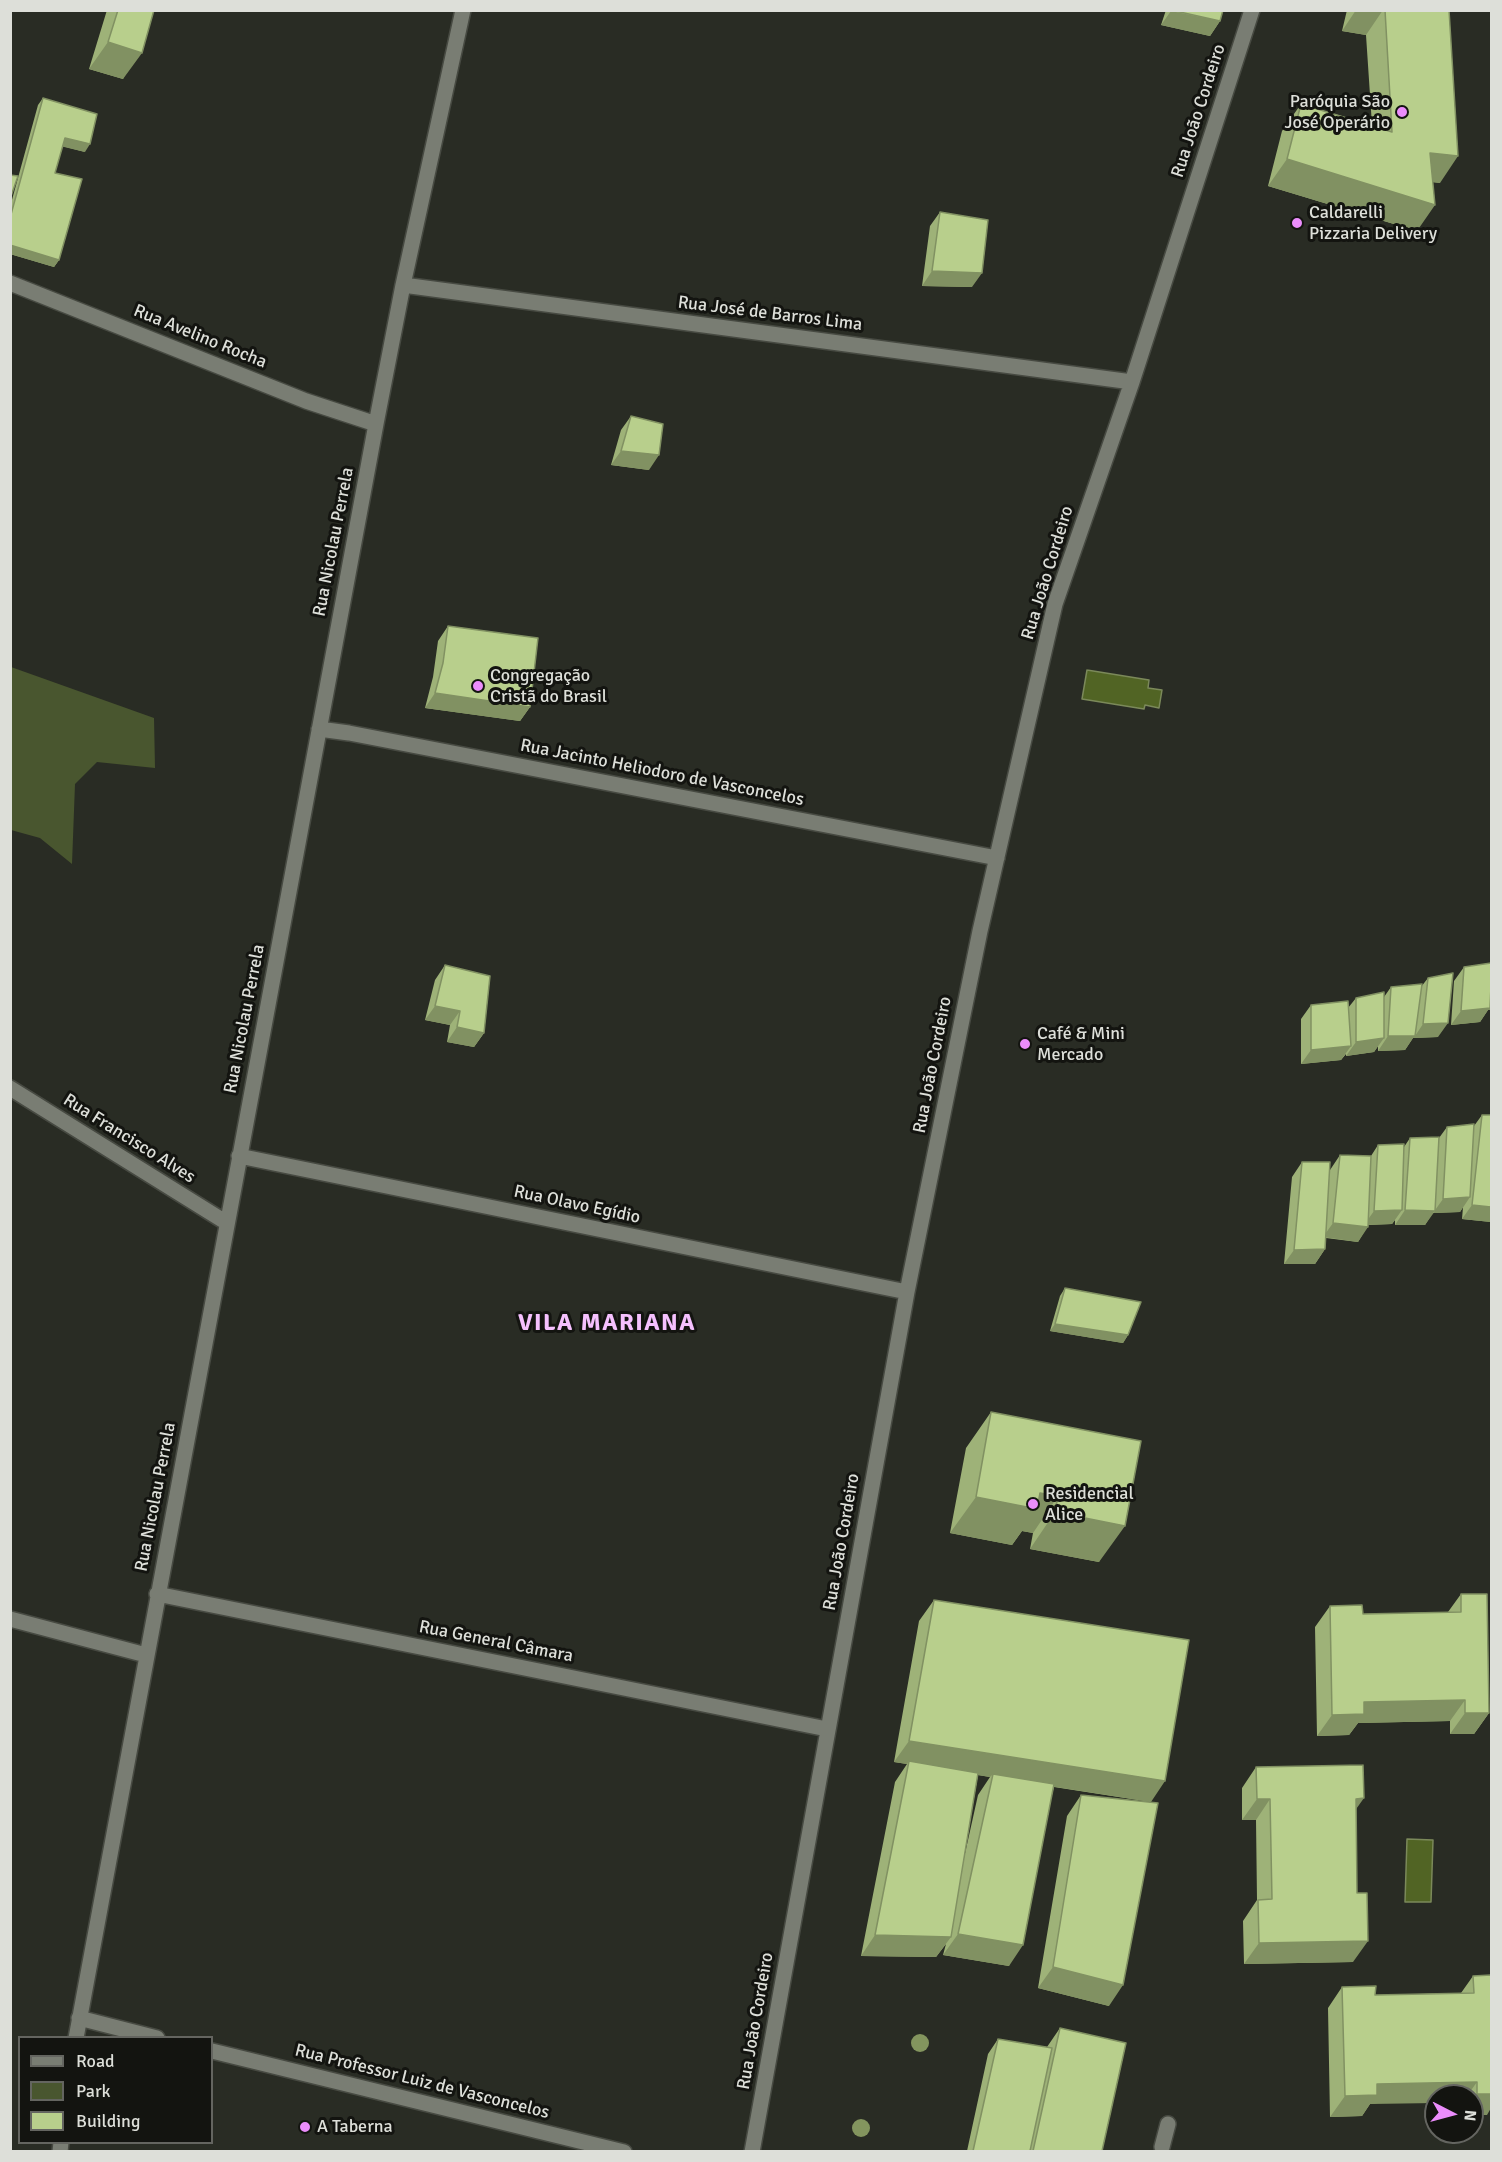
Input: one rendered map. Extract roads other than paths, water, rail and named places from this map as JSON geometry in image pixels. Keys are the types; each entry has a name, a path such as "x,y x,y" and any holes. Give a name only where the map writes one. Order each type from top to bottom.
{"street":[{"name":"Rua Nicolau Perrela","path":"76,2036 376,424 403,285 463,10"},
{"name":"Rua João Cordeiro","path":"752,2151 907,1292 978,942 1055,604 1132,382 1252,10"},
{"name":"Rua Avelino Rocha","path":"10,283 306,401 376,424"},
{"name":"Rua José de Barros Lima","path":"403,285 1132,382"},
{"name":"Rua Jacinto Heliodoro de Vasconcelos","path":"319,729 349,732 997,858"},
{"name":"Rua Francisco Alves","path":"10,1088 227,1223"},
{"name":"Rua Olavo Egídio","path":"240,1156 907,1292"},
{"name":"Rua General Câmara","path":"157,1594 827,1729"},
{"path":"10,1618 146,1655"},
{"path":"79,2018 153,2036"},
{"name":"Rua Professor Luiz de Vasconcelos","path":"213,2051 624,2151"},
{"path":"1162,2147 1168,2124"}],"place":[{"name":"Paróquia São José Operário","path":"1402,112"},
{"name":"Caldarelli Pizzaria Delivery","path":"1297,223"},
{"name":"Congregação Cristã do Brasil","path":"478,686"},
{"name":"Café & Mini Mercado","path":"1025,1044"},
{"name":"Residencial Alice","path":"1033,1504"},
{"name":"A Taberna","path":"305,2127"}],"district":[{"name":"VILA MARIANA","path":"607,1324"}]}
